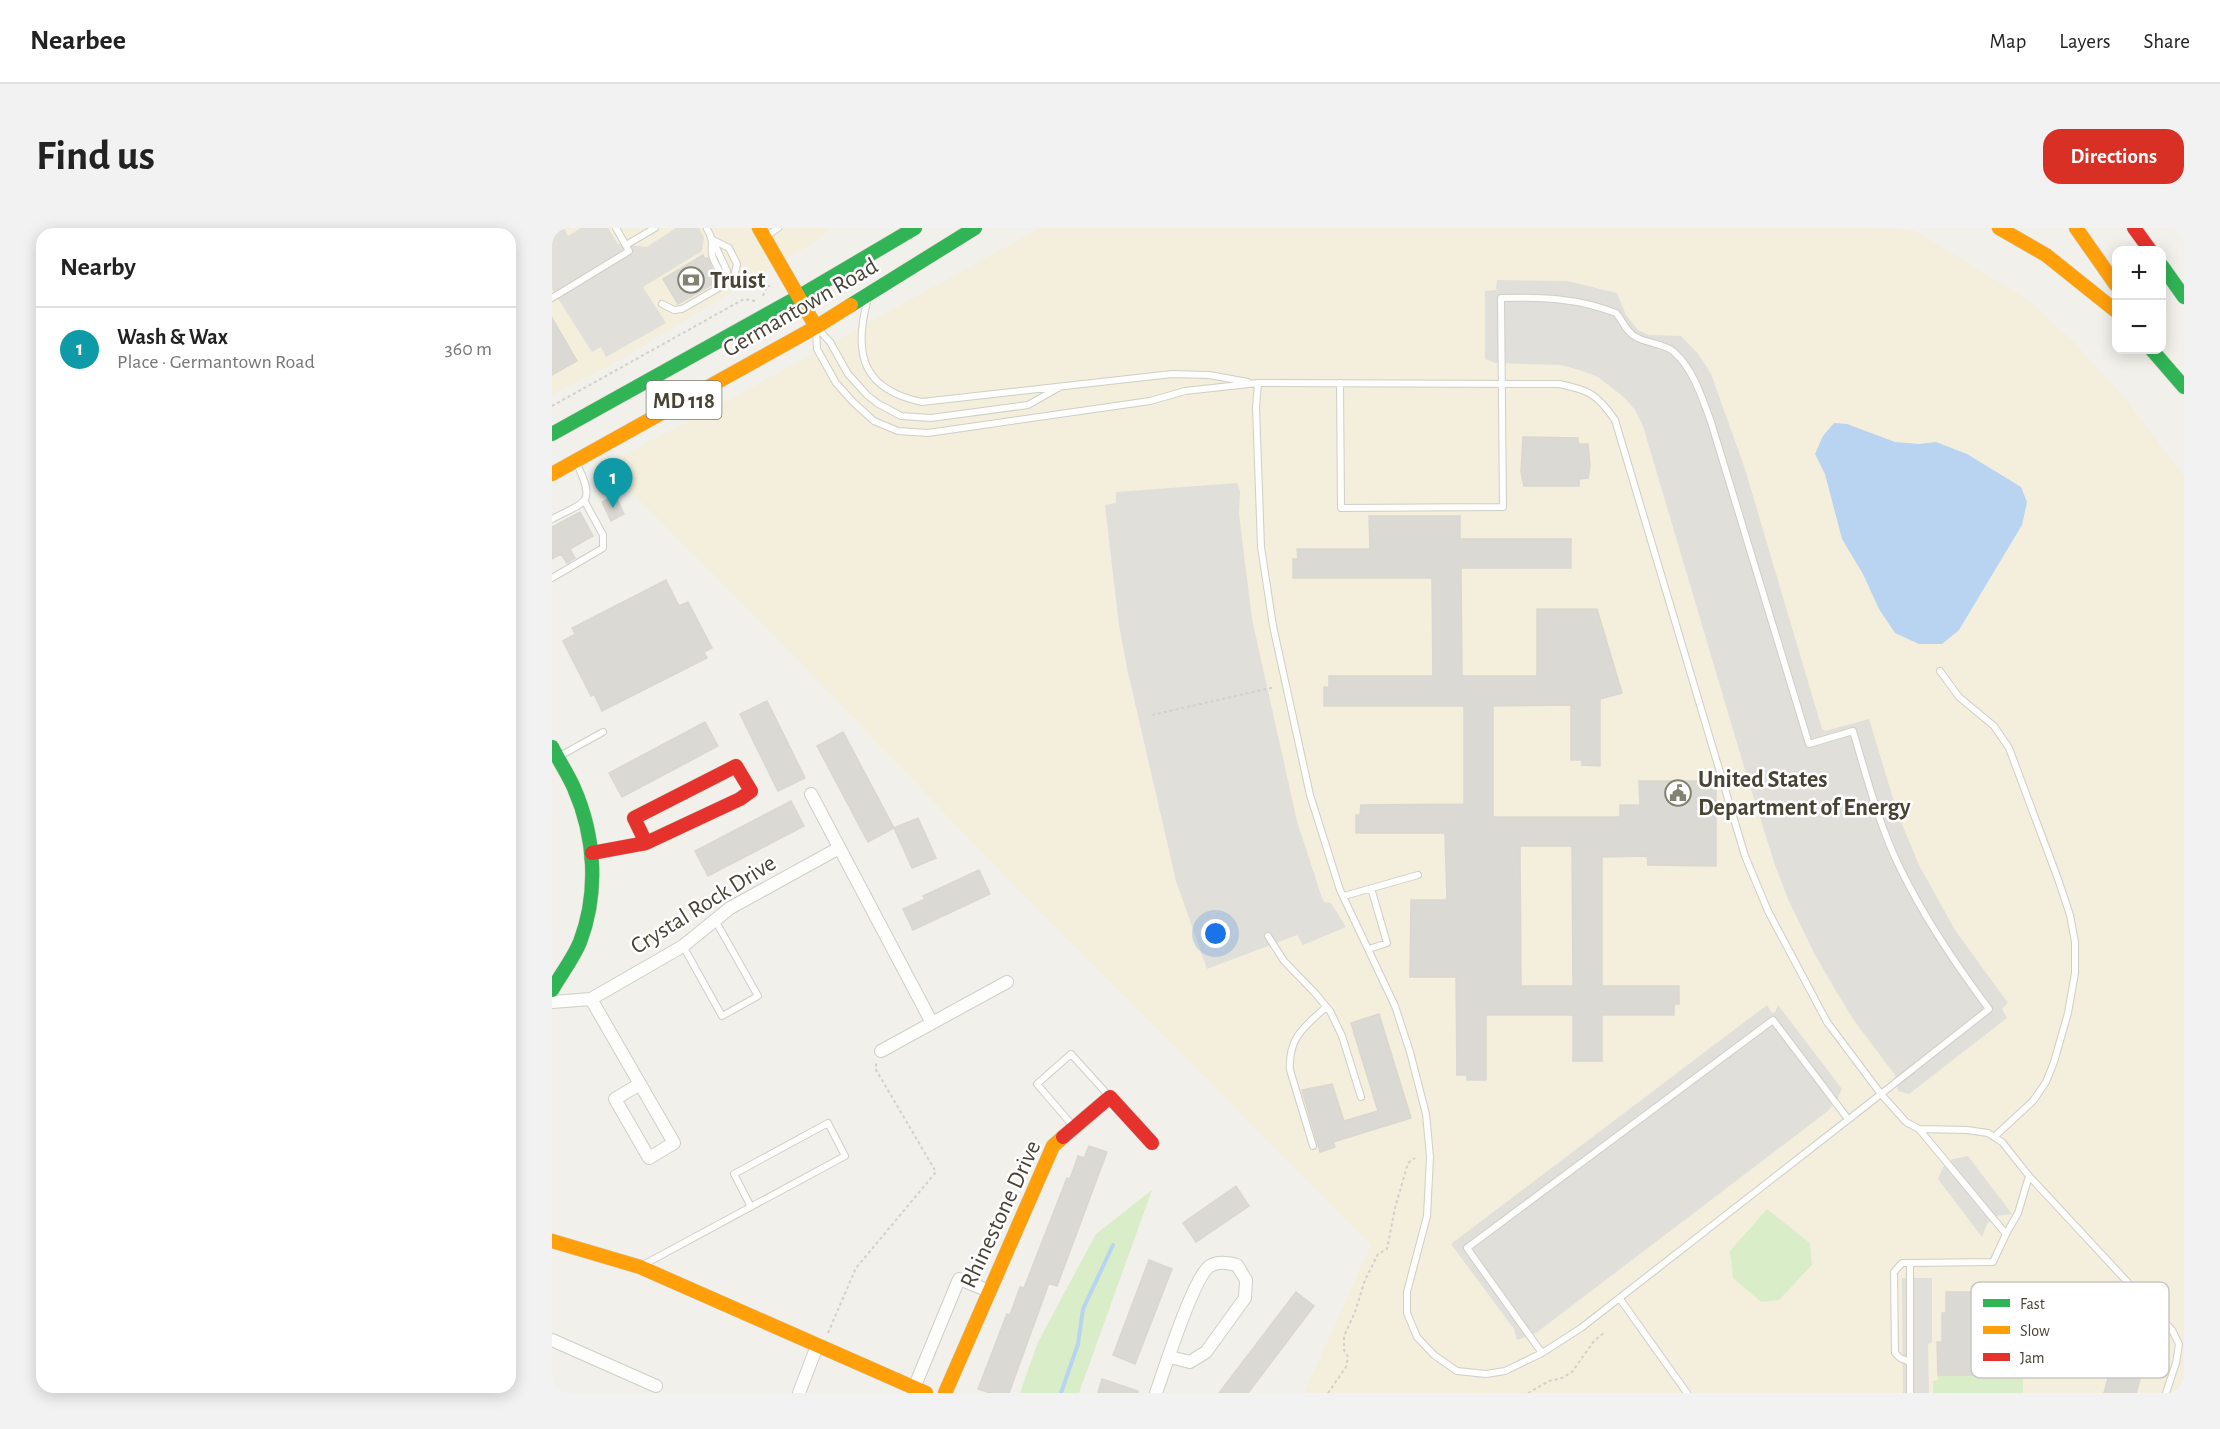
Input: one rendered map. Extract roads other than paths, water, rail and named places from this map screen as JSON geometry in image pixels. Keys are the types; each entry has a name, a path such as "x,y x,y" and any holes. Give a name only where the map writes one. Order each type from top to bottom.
{"main road":[{"name":"Germantown Road","path":"552,434 798,297 915,228"},
{"name":"Germantown Road","path":"552,474 816,327 975,228"},
{"path":"2000,228 2047,255 2112,308"},
{"path":"2076,228 2112,279"},
{"path":"2134,228 2147,246"},
{"path":"761,233 816,327"},
{"path":"2166,272 2184,297"},
{"path":"2166,353 2184,379"},
{"path":"2155,354 2184,387"},
{"path":"552,990 579,943 590,908 593,885 592,852 585,814 574,788 554,755"},
{"path":"592,852 646,843 740,799 751,791 736,766 634,818 646,843"},
{"path":"1110,1097 1152,1143"},
{"name":"Rhinestone Drive","path":"945,1393 1053,1146 1110,1097"},
{"path":"552,1241 640,1267 920,1390"}],"street":[{"path":"811,794 932,1023"},
{"name":"Crystal Rock Drive","path":"552,1002 591,999 683,946 730,908 839,848"},
{"path":"881,1051 1007,981"},
{"path":"591,999 640,1084 674,1143 649,1158 615,1099 640,1084"},
{"path":"1156,1393 1195,1288 1208,1267 1222,1262 1237,1265 1246,1280 1245,1298 1206,1352 1190,1362 1170,1357"},
{"path":"920,1390 959,1279 989,1291"},
{"path":"552,1340 656,1386"},
{"path":"799,1393 820,1347"}],"lane":[{"path":"552,298 629,251 616,228"},
{"path":"626,245 656,228"},
{"path":"761,233 778,228"},
{"path":"707,229 713,240 712,256 723,277 722,286"},
{"path":"662,304 674,310 682,309 734,277 737,264 729,248 713,240"},
{"path":"869,295 861,326 862,351 866,365 873,377 888,392 906,399 922,402 1150,375 1192,374 1258,383"},
{"path":"1258,383 1256,407 1261,547 1273,627 1310,795 1344,896 1395,1006 1426,1114 1430,1157 1427,1216 1407,1293 1407,1313 1417,1337 1434,1355 1457,1371 1486,1374 1505,1371 1542,1353 1581,1328 1989,1009 1943,943 1900,869 1882,825 1853,731 1809,744 1714,433 1695,382 1684,362 1673,351 1634,336 1626,329 1616,313 1578,302 1545,297 1502,298 1503,507 1341,508 1340,383"},
{"path":"816,327 830,342 848,374 867,395 901,416 931,417 1028,405 1061,386"},
{"path":"816,327 817,349 836,383 874,421 898,431 928,433 973,428 1150,401 1185,391 1258,383 1560,384 1586,389 1604,404 1615,420 1745,856 1768,911 1827,1022 1881,1094 1906,1122 1919,1129 2006,1234"},
{"path":"552,519 585,502 588,494 587,484 576,461"},
{"path":"552,578 603,548 603,535 585,502"},
{"path":"1940,670 1959,697 1994,726 2008,748 2058,879 2070,915 2075,942 2075,973 2068,1013 2046,1082 2033,1101 1994,1137"},
{"path":"554,755 603,732"},
{"path":"1344,896 1418,875"},
{"path":"1369,949 1387,943 1371,888"},
{"path":"683,946 722,1016 758,996 716,920"},
{"path":"1268,936 1284,961 1326,1007 1342,1036 1361,1097"},
{"path":"1313,1146 1290,1070 1289,1057 1297,1035 1326,1007"},
{"path":"1542,1353 1467,1248 1773,1020 1848,1119"},
{"path":"1074,1128 1037,1084 1071,1054 1110,1097"},
{"path":"640,1267 751,1207 844,1156 828,1124 734,1174 751,1207"},
{"path":"1919,1129 1988,1133 2002,1142 2028,1176 2127,1282"},
{"path":"1910,1362 1895,1353 1894,1272 1897,1267 1910,1263 1993,1262 2018,1214 2028,1176"},
{"path":"1910,1263 1910,1393"},
{"path":"1620,1299 1687,1393"},
{"path":"2166,1393 2176,1363 2179,1344 2169,1327"}],"water":[{"path":"1834,423 1847,424 1895,442 1919,444 1936,442 1967,454 2021,487 2027,502 2022,525 1959,630 1942,644 1919,644 1895,633 1879,609 1863,574 1842,539 1825,474 1815,454 1823,436"}],"waterway":[{"path":"1061,1393 1078,1344 1083,1309 1113,1245"}],"place":[{"name":"Truist","path":"691,280"},
{"name":"Wash & Wax","path":"613,508"},
{"name":"United States Department of Energy","path":"1678,793"}]}
